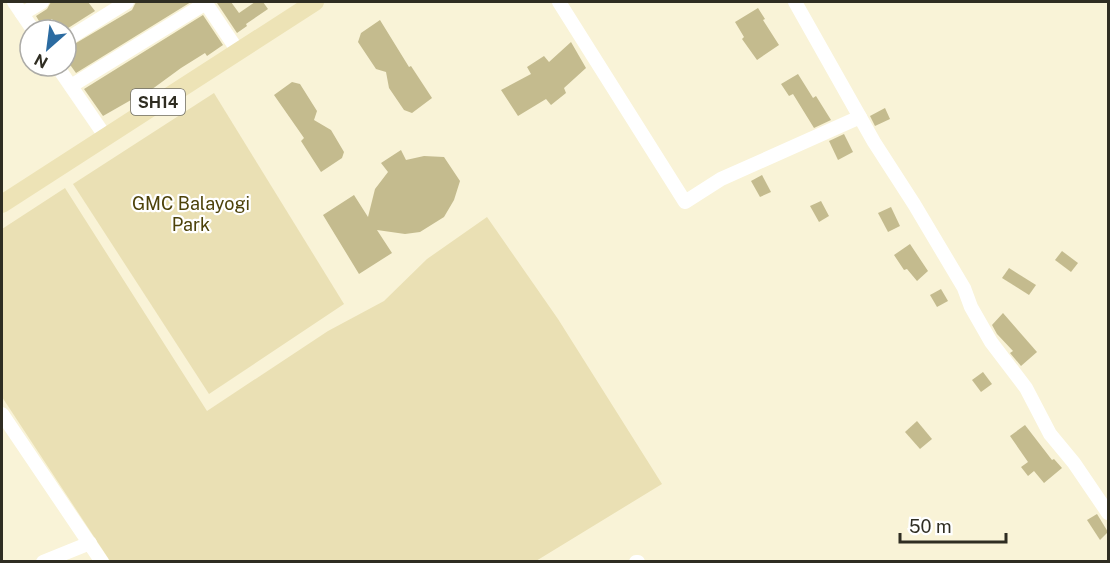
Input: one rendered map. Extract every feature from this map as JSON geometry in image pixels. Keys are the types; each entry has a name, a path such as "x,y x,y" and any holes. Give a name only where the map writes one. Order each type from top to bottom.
{"main road":[{"name":"SH14","path":"2,204 315,2"}],"street":[{"path":"14,2 25,18"},
{"path":"22,14 42,2"},
{"path":"78,33 127,2"},
{"path":"71,86 205,2 238,51"},
{"path":"559,2 685,202 721,179 860,117"},
{"path":"795,2 860,117 964,288 971,308 990,342 1026,388 1050,434 1079,470 1108,513"},
{"path":"65,78 105,136"},
{"path":"2,414 102,561"},
{"path":"43,561 90,543"}],"green space":[{"name":"GMC Balayogi Park","path":"214,93 344,304 209,394 73,184"},
{"path":"65,188 207,411 328,331 384,301 427,259 487,217 558,319 662,484 536,561 110,561 2,397 2,229"}],"building":[{"path":"51,2 88,2 95,11 78,22 78,18 37,18 36,16 47,9"},
{"path":"136,2 191,2 78,72 78,42 132,10"},
{"path":"231,2 239,13 255,2 263,2 268,9 237,33 217,3"},
{"path":"758,8 779,45 757,60 742,39 744,37 735,22"},
{"path":"203,15 223,45 207,56 205,53 181,68 140,98 138,96 103,116 84,89"},
{"path":"380,20 409,67 411,66 432,98 412,113 404,110 389,88 386,72 376,69 358,42 361,33"},
{"path":"571,42 586,68 564,88 566,93 551,105 546,99 518,116 501,90 531,74 527,67 544,56 549,62"},
{"path":"798,74 813,98 816,96 831,120 814,128 793,94 789,96 781,84"},
{"path":"292,82 300,84 317,111 314,120 331,130 344,152 342,158 321,172 301,141 304,138 274,95"},
{"path":"885,108 890,119 875,126 870,116"},
{"path":"844,134 853,152 838,160 829,141"},
{"path":"401,150 406,160 424,156 444,157 460,181 454,200 444,217 420,232 405,234 377,230 392,253 359,274 323,215 354,195 368,217 375,189 388,172 381,163"},
{"path":"762,175 771,192 760,197 751,181"},
{"path":"821,201 829,216 819,222 810,206"},
{"path":"891,207 900,226 888,232 878,213"},
{"path":"910,244 928,271 917,281 907,269 904,270 894,255"},
{"path":"1062,251 1078,263 1071,272 1055,260"},
{"path":"1009,268 1036,285 1029,295 1002,278"},
{"path":"941,289 948,301 937,307 930,295"},
{"path":"1003,313 1037,352 1021,366 1010,353 1013,351 992,325"},
{"path":"983,372 992,384 981,392 972,380"},
{"path":"917,421 932,439 920,449 905,432"},
{"path":"1025,425 1052,460 1054,459 1062,468 1044,483 1034,471 1028,476 1021,467 1028,462 1010,436"},
{"path":"1097,514 1108,532 1100,540 1087,520"}]}
